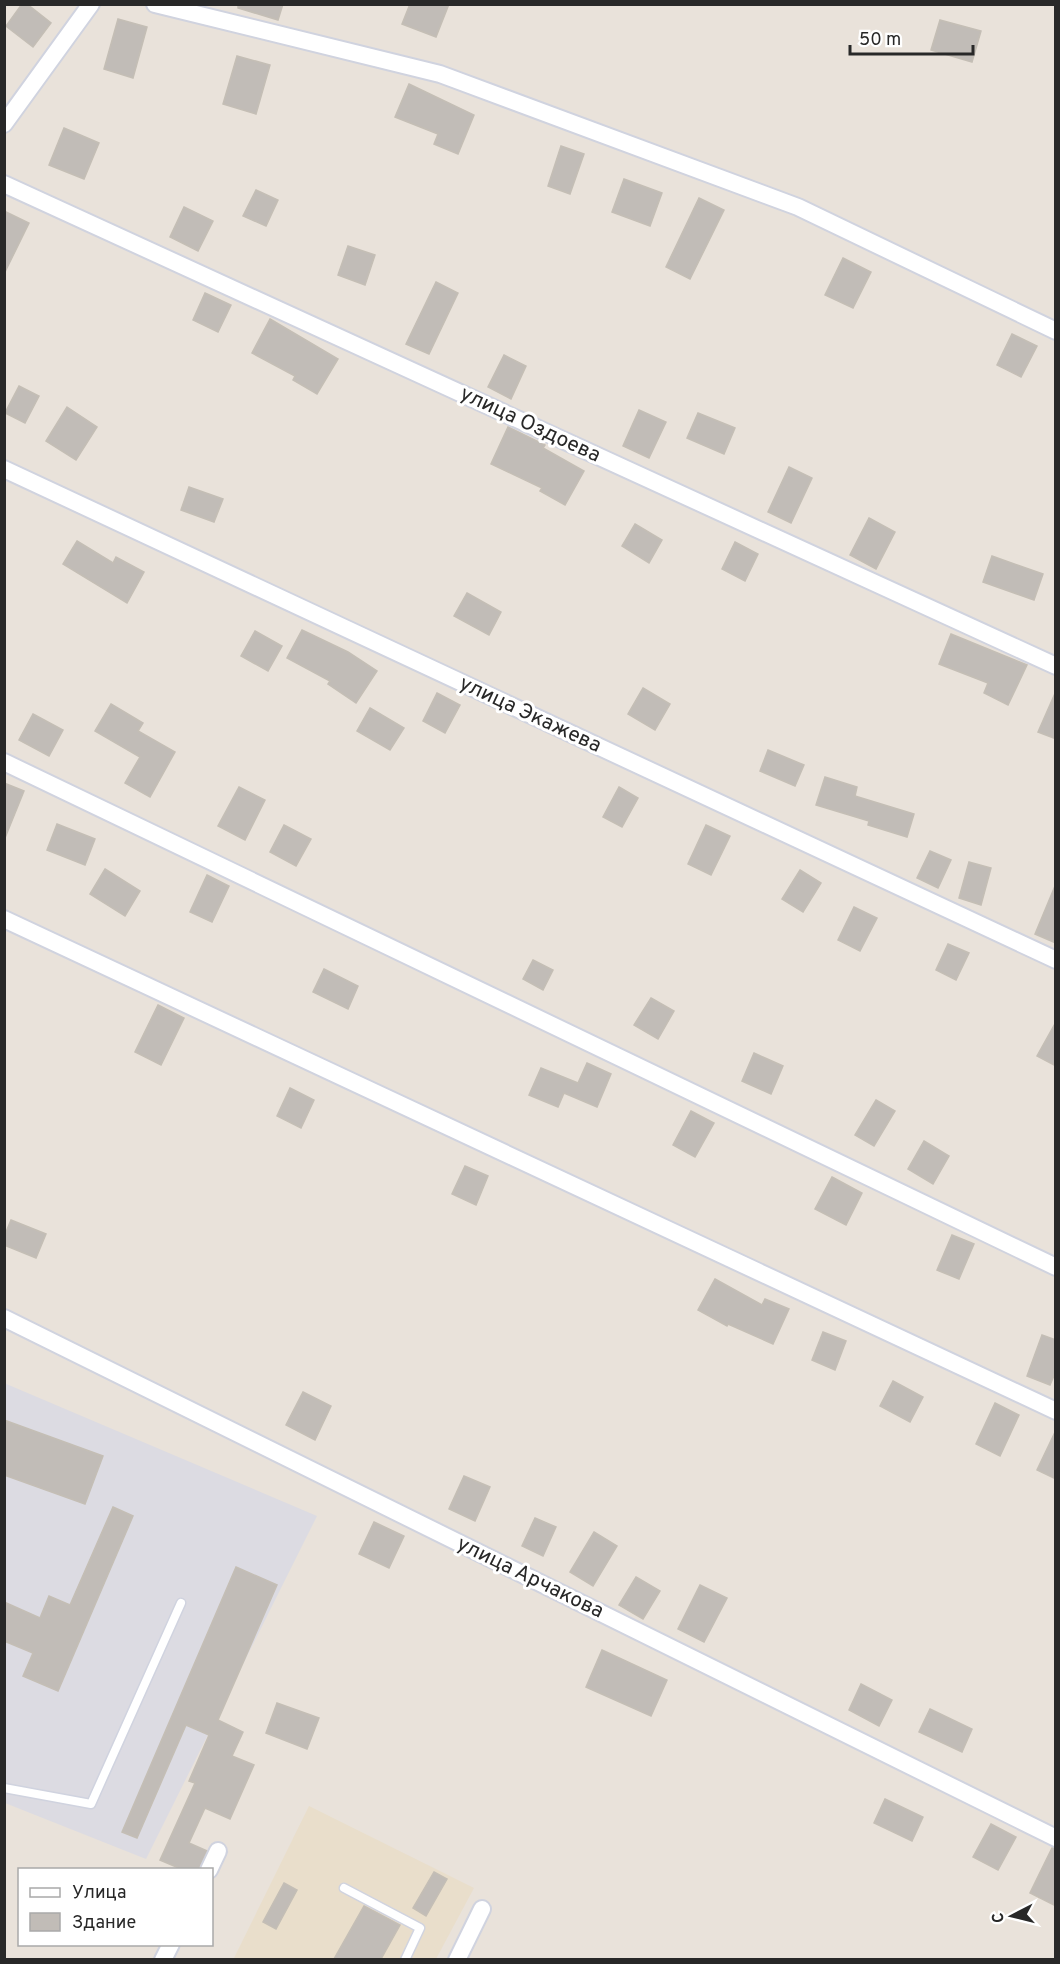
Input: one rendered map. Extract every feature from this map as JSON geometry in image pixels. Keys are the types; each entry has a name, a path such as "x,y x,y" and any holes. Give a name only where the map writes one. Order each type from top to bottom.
{"street":[{"path":"4,124 91,4"},
{"path":"155,4 451,78 798,207 1056,331"},
{"name":"улица Оздоева","path":"4,184 1056,666"},
{"name":"улица Экажева","path":"4,469 1056,960"},
{"path":"4,762 1056,1267"},
{"path":"4,919 1056,1411"},
{"name":"улица Арчакова","path":"4,1318 1056,1838"},
{"path":"210,1868 218,1851"},
{"path":"457,1959 482,1909"}],"lane":[{"path":"4,1788 91,1804 181,1603"},
{"path":"344,1888 420,1928 405,1959"}],"shaded area":[{"path":"4,1383 317,1516 146,1859 5,1803"},
{"path":"309,1806 474,1888 436,1959 233,1960"}],"building":[{"path":"22,4 27,4 51,23 33,47 6,26"},
{"path":"238,4 283,4 278,20 238,8"},
{"path":"410,4 449,4 436,37 402,24"},
{"path":"118,19 147,27 133,78 104,69"},
{"path":"940,20 981,31 972,62 931,50"},
{"path":"237,56 270,65 256,114 223,104"},
{"path":"409,84 474,115 458,154 434,144 438,134 395,117"},
{"path":"64,128 99,143 84,179 49,165"},
{"path":"561,146 584,154 570,194 548,186"},
{"path":"624,179 662,193 650,226 612,212"},
{"path":"256,190 278,200 266,226 243,216"},
{"path":"699,198 724,210 690,279 666,267"},
{"path":"184,207 213,221 198,251 170,237"},
{"path":"4,211 29,223 4,274"},
{"path":"348,246 375,255 365,285 338,275"},
{"path":"843,258 871,272 853,308 825,295"},
{"path":"436,282 458,293 429,354 406,344"},
{"path":"205,293 231,305 218,332 193,320"},
{"path":"270,319 338,359 317,394 293,380 295,376 252,353"},
{"path":"1012,334 1037,346 1021,377 997,365"},
{"path":"504,355 526,366 511,399 488,387"},
{"path":"19,386 39,396 25,423 5,413"},
{"path":"67,407 97,427 76,460 46,441"},
{"path":"639,410 666,422 649,458 623,446"},
{"path":"698,413 735,428 724,454 687,438"},
{"path":"508,427 545,445 543,448 584,471 565,505 540,491 542,488 491,464"},
{"path":"789,467 812,478 791,523 768,512"},
{"path":"189,487 223,499 214,522 181,510"},
{"path":"869,518 895,532 876,569 850,555"},
{"path":"635,524 662,540 649,563 622,546"},
{"path":"77,541 113,563 116,557 144,572 127,603 63,564"},
{"path":"735,542 758,554 745,581 722,569"},
{"path":"992,556 1043,574 1034,600 983,582"},
{"path":"467,593 501,612 489,635 454,616"},
{"path":"302,630 348,652 377,671 356,703 328,684 330,681 287,658"},
{"path":"255,631 282,646 268,671 241,656"},
{"path":"951,634 1027,665 1008,705 984,693 988,683 939,664"},
{"path":"643,688 670,704 655,730 628,714"},
{"path":"1056,691 1056,739 1038,732"},
{"path":"437,693 460,705 445,733 423,721"},
{"path":"111,704 143,723 138,731 175,752 150,797 125,783 140,757 95,731"},
{"path":"370,708 404,728 390,750 357,731"},
{"path":"33,714 63,730 49,756 19,740"},
{"path":"768,750 804,765 795,786 760,771"},
{"path":"825,777 857,787 855,796 914,814 907,837 868,825 869,821 816,805"},
{"path":"4,783 24,791 5,838 4,837"},
{"path":"239,787 265,800 245,840 218,826"},
{"path":"619,787 638,798 622,827 603,817"},
{"path":"57,824 95,839 85,865 47,850"},
{"path":"284,825 311,839 296,866 270,852"},
{"path":"706,825 730,836 711,875 688,864"},
{"path":"930,851 951,860 938,888 917,878"},
{"path":"969,862 991,868 981,905 959,898"},
{"path":"105,869 140,891 125,916 90,894"},
{"path":"800,870 821,883 803,912 782,899"},
{"path":"207,875 229,886 212,922 190,912"},
{"path":"1056,886 1056,943 1035,934"},
{"path":"854,907 877,918 860,951 838,940"},
{"path":"948,944 969,953 956,980 936,970"},
{"path":"533,960 553,970 543,990 523,979"},
{"path":"324,969 358,986 348,1009 313,992"},
{"path":"651,998 674,1011 658,1039 634,1025"},
{"path":"158,1005 184,1018 161,1065 135,1052"},
{"path":"1056,1022 1056,1066 1037,1056"},
{"path":"754,1053 783,1066 771,1094 742,1081"},
{"path":"587,1063 611,1074 597,1107 564,1093 558,1107 529,1095 541,1068 578,1083"},
{"path":"290,1088 314,1100 301,1128 277,1116"},
{"path":"876,1100 895,1111 874,1146 855,1135"},
{"path":"691,1111 714,1123 695,1157 673,1145"},
{"path":"924,1141 949,1156 933,1184 908,1169"},
{"path":"465,1166 488,1176 476,1205 452,1194"},
{"path":"832,1177 862,1193 846,1225 815,1209"},
{"path":"11,1220 46,1234 36,1258 4,1245 4,1237"},
{"path":"952,1235 974,1244 959,1279 937,1270"},
{"path":"715,1279 762,1305 765,1299 789,1309 773,1344 728,1324 727,1326 698,1310"},
{"path":"823,1332 846,1341 835,1370 812,1360"},
{"path":"1042,1335 1056,1340 1056,1371 1050,1385 1027,1376"},
{"path":"893,1381 923,1397 910,1422 880,1406"},
{"path":"303,1392 331,1406 315,1440 286,1425"},
{"path":"995,1403 1019,1415 1000,1456 976,1444"},
{"path":"4,1420 103,1456 85,1504 4,1475"},
{"path":"1056,1430 1056,1479 1037,1470"},
{"path":"464,1476 490,1487 475,1521 449,1509"},
{"path":"113,1507 133,1516 58,1691 23,1676 33,1653 4,1641 4,1602 40,1618 49,1596 70,1605"},
{"path":"535,1518 556,1527 543,1556 522,1546"},
{"path":"374,1522 404,1536 389,1568 359,1554"},
{"path":"594,1532 617,1546 593,1586 570,1572"},
{"path":"236,1567 277,1585 218,1720 243,1732 232,1756 254,1765 230,1819 205,1808 189,1843 207,1851 199,1868 179,1868 160,1860 195,1783 189,1781 209,1735 186,1725 137,1838 122,1832"},
{"path":"636,1577 660,1591 643,1619 619,1605"},
{"path":"700,1585 727,1598 704,1642 678,1629"},
{"path":"602,1650 667,1680 651,1716 586,1687"},
{"path":"861,1684 892,1700 879,1726 849,1710"},
{"path":"277,1703 319,1718 307,1749 266,1733"},
{"path":"930,1709 972,1729 962,1752 919,1732"},
{"path":"885,1799 923,1817 912,1841 874,1823"},
{"path":"991,1824 1016,1837 998,1870 973,1857"},
{"path":"1052,1848 1056,1848 1056,1906 1030,1893"},
{"path":"434,1872 447,1879 426,1916 413,1908"},
{"path":"284,1883 297,1890 276,1929 263,1922"},
{"path":"364,1906 400,1925 381,1959 334,1959"}]}
